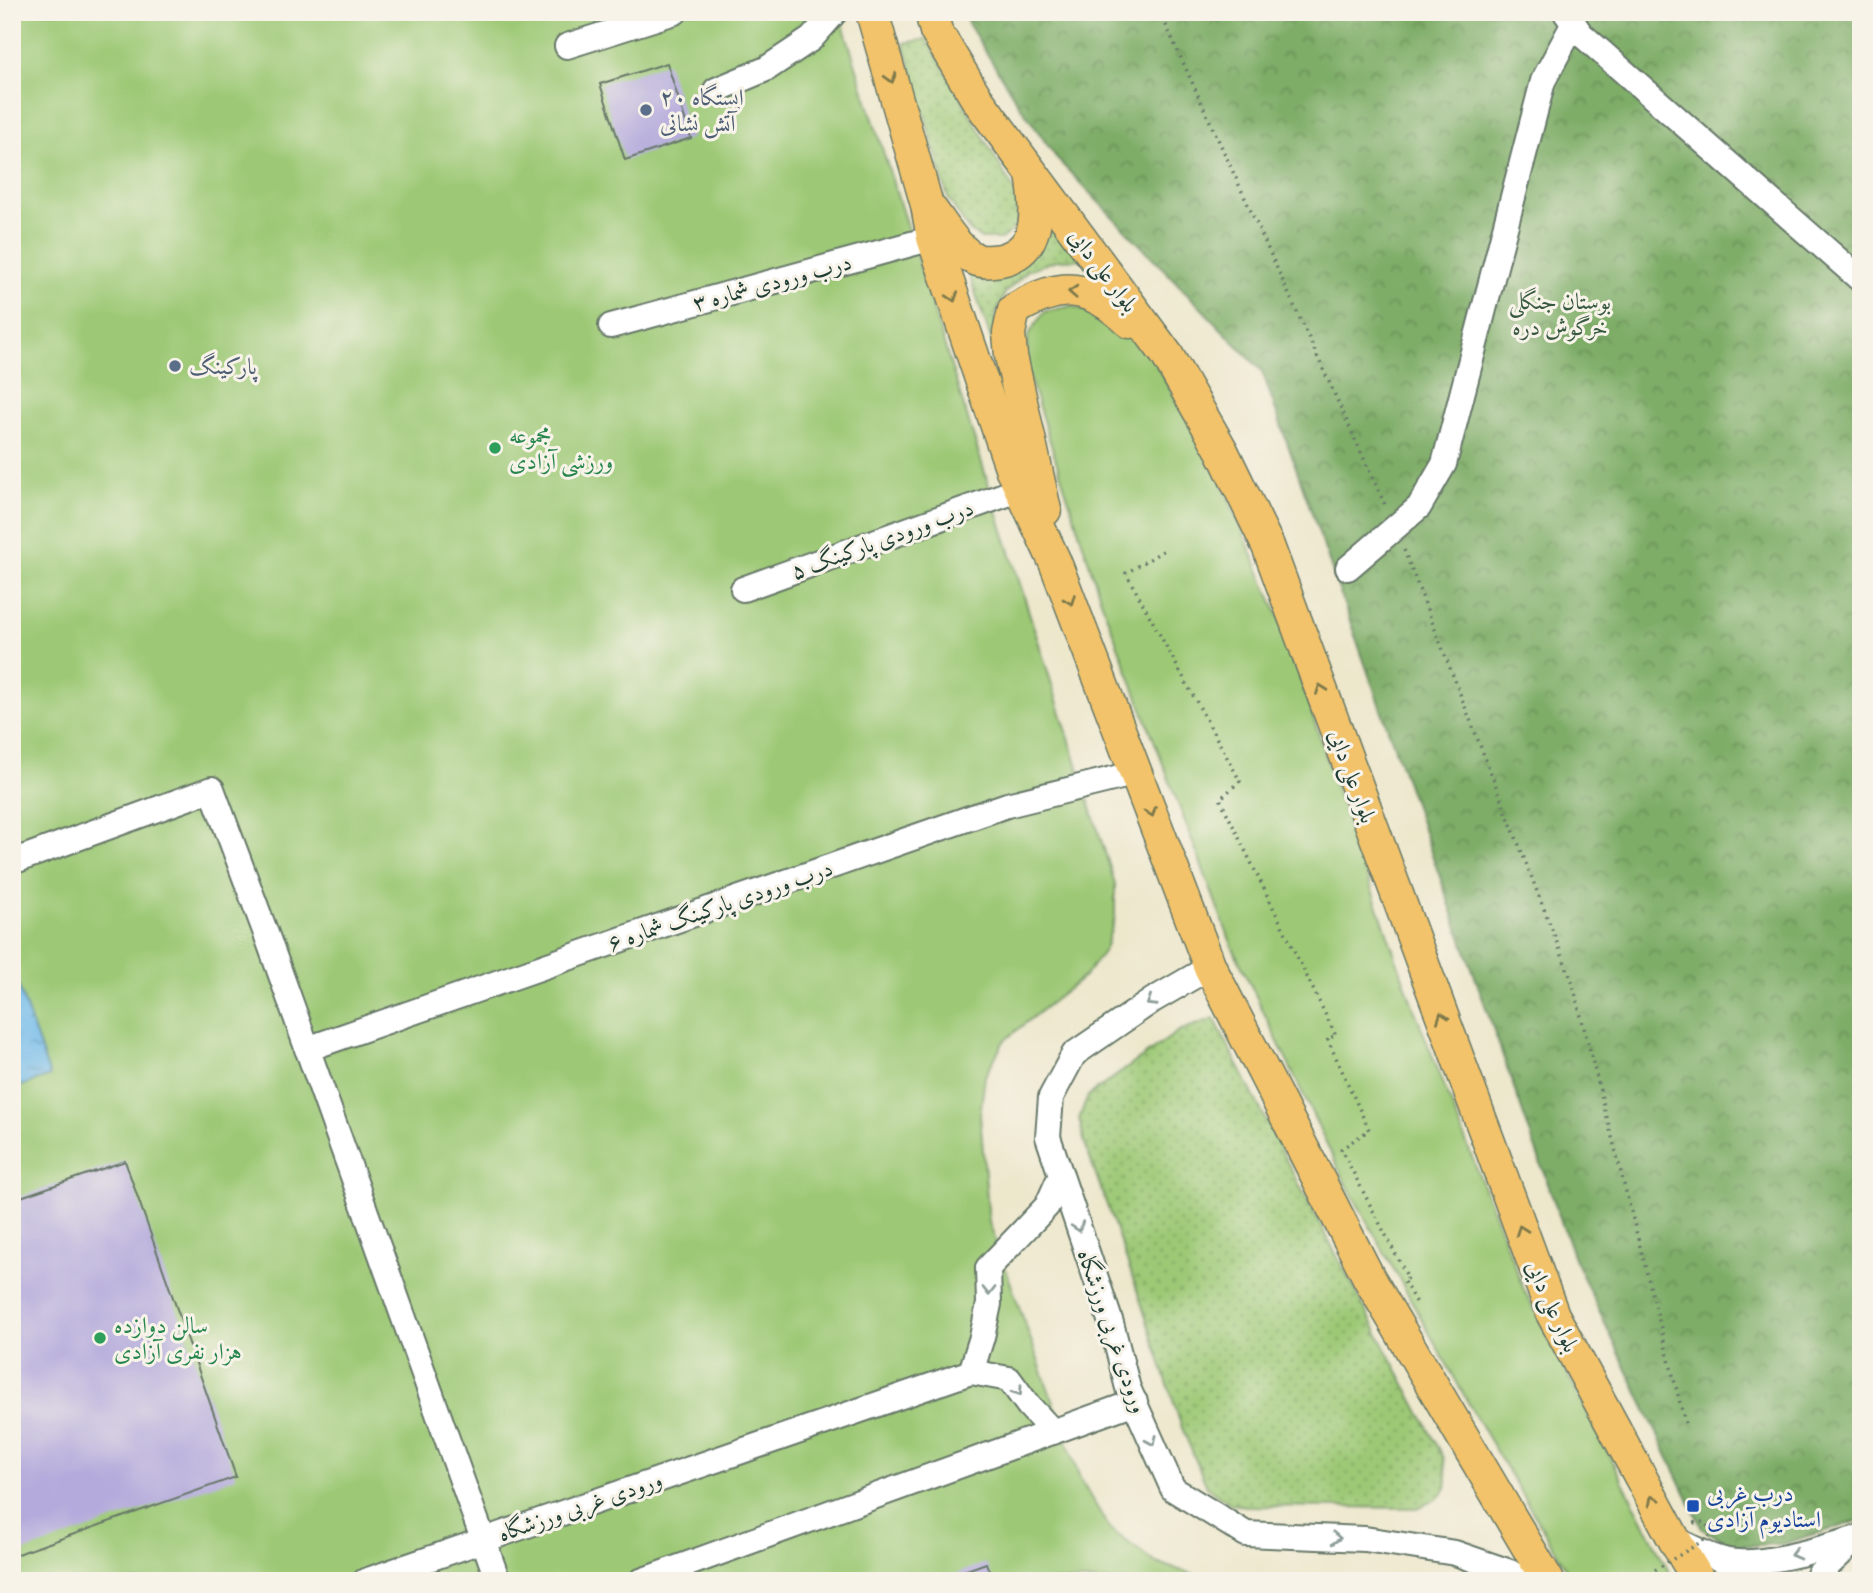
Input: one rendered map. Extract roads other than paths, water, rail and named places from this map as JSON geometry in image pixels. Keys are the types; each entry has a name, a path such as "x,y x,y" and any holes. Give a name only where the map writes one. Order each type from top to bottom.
{"main road":[{"path":"872,12 927,205 933,238 1012,470 1055,562 1210,967 1369,1278 1548,1581"},
{"name":"بلوار علی دایی","path":"931,12 936,31 977,99 1167,355 1222,452 1268,546 1553,1315 1699,1581"},
{"path":"927,205 964,252 977,261 991,262 1008,258 1019,252 1032,235 1036,217 1032,174"},
{"path":"1055,562 1011,356 1009,333 1014,310 1034,299 1066,290 1092,294 1119,312 1167,355"}],"street":[{"path":"567,46 676,12"},
{"path":"716,90 766,69 811,39 835,12"},
{"path":"1570,18 1581,34 1861,280"},
{"path":"1348,568 1419,507 1444,464 1543,81 1570,18"},
{"name":"درب ورودی شماره ۳","path":"611,326 933,238"},
{"name":"درب ورودی پارکینگ ۵","path":"743,589 1021,489"},
{"name":"درب ورودی پارکینگ شماره ۶","path":"307,1049 1007,805 1136,773"},
{"path":"12,862 212,789 498,1581"},
{"name":"ورودی غربی ورزشگاه","path":"1210,967 1153,1000 1074,1054 1051,1097 1048,1137 1111,1323 1128,1388 1173,1489 1246,1534 1365,1539 1455,1553 1510,1572 1524,1581"},
{"path":"1053,1432 1009,1379 971,1371 989,1304 988,1268 1047,1206 1060,1175"},
{"name":"ورودی غربی ورزشگاه","path":"365,1581 971,1371"},
{"path":"641,1581 1135,1402"},
{"path":"1674,1539 1724,1560 1748,1563 1859,1537"},
{"path":"1818,1581 1819,1574 1859,1537"}],"water":[{"path":"12,968 50,1076 12,1089"}],"place":[{"name":"ایستگاه ۲۰ آتش نشانی","path":"646,110"},
{"name":"پارکینگ","path":"175,366"},
{"name":"مجموعه ورزشی آزادی","path":"495,448"},
{"name":"سالن دوازده هزار نفری آزادی","path":"100,1338"},
{"name":"درب غربی استادیوم آزادی","path":"1693,1506"}],"park label":[{"name":"بوستان جنگلی خرگوش دره","path":"1560,314"}]}
